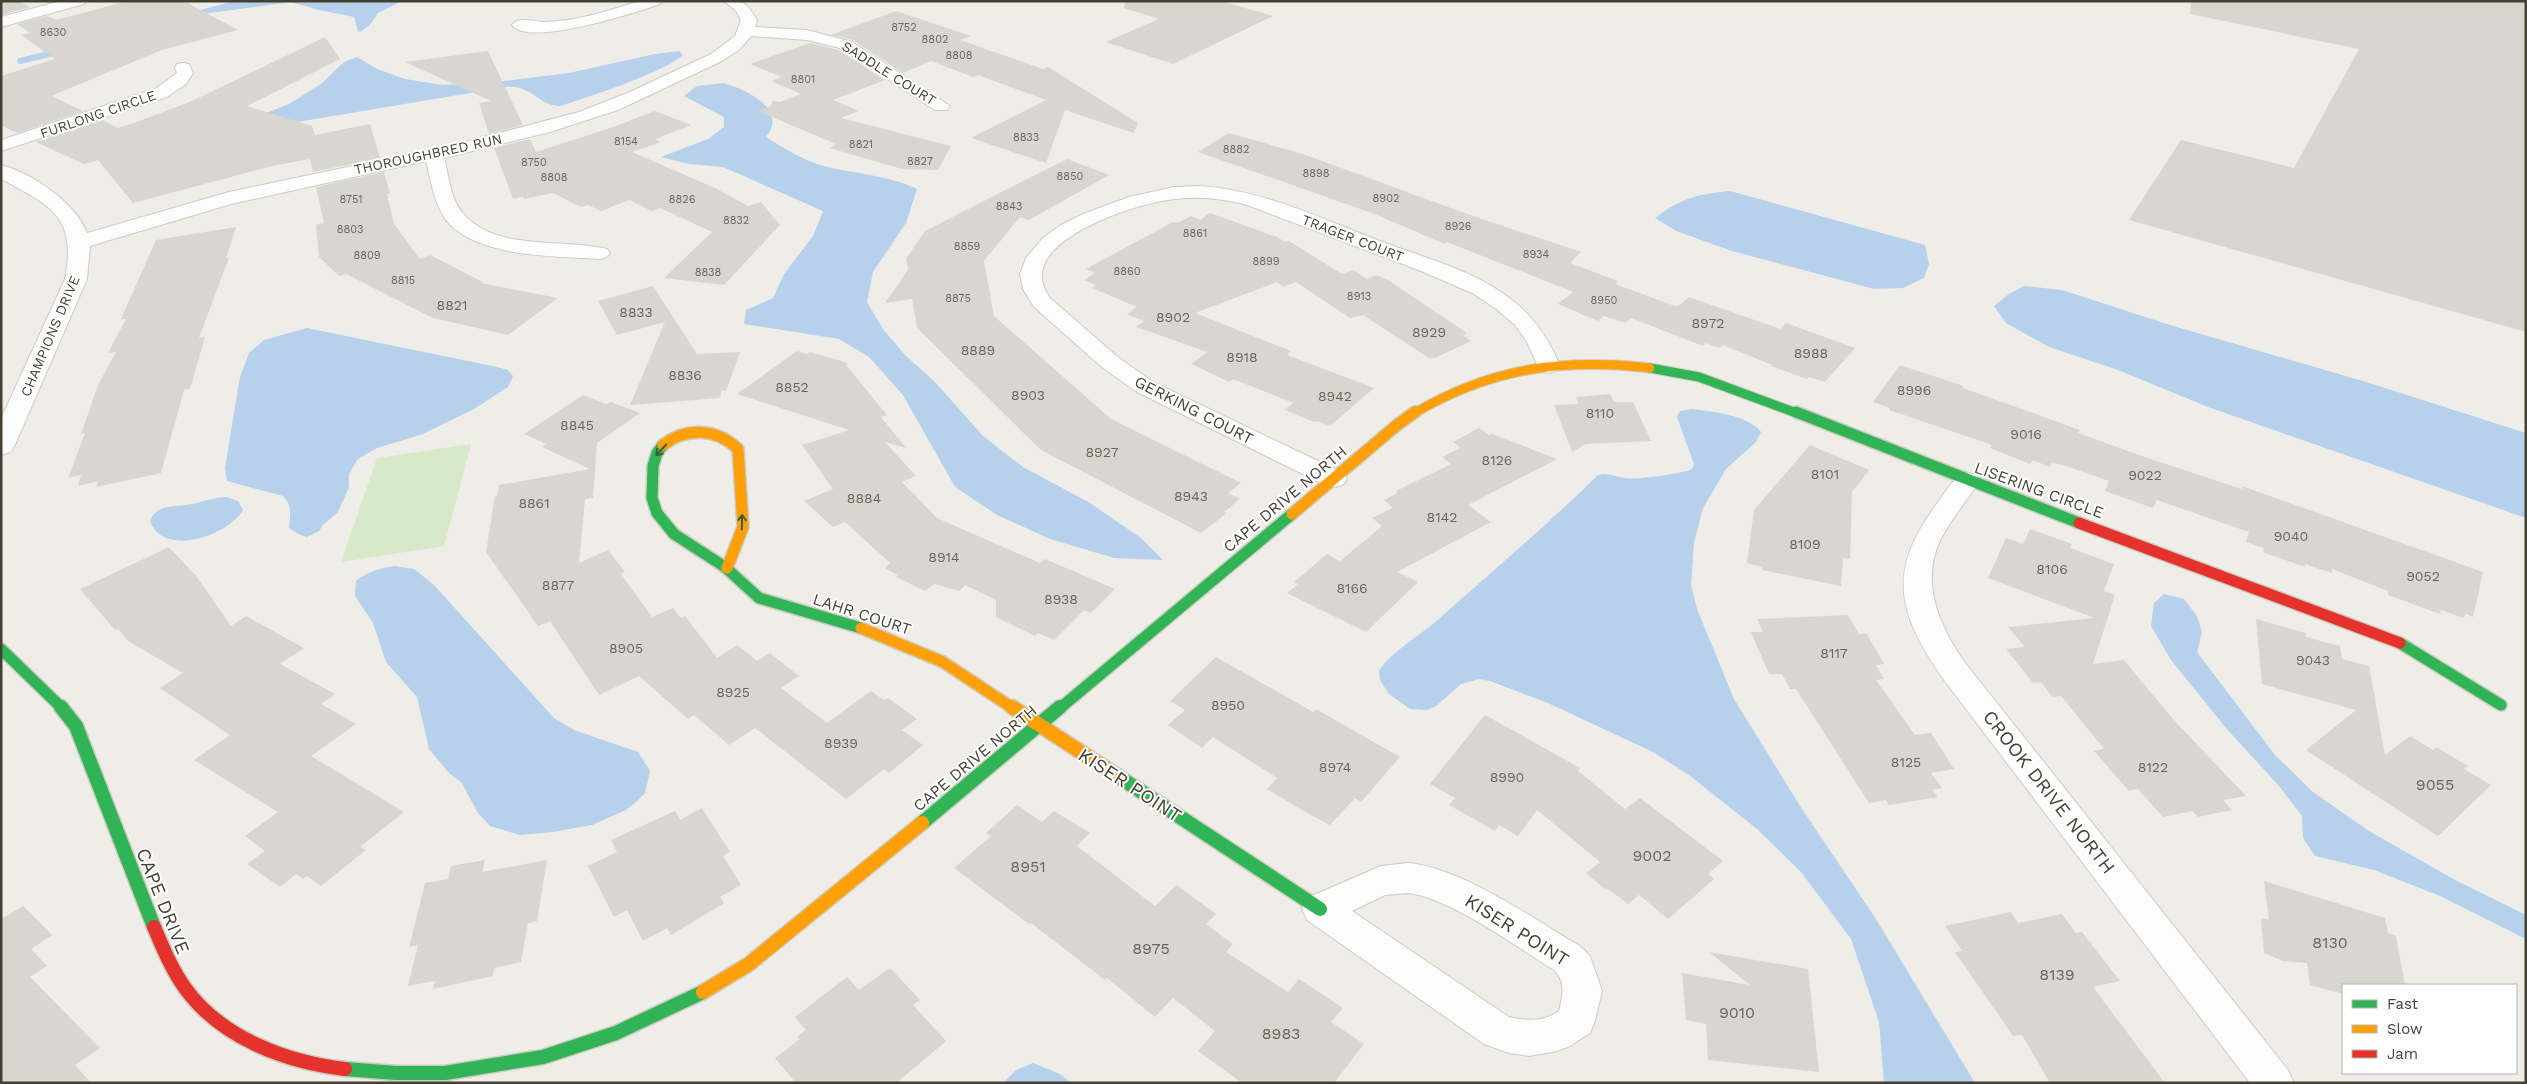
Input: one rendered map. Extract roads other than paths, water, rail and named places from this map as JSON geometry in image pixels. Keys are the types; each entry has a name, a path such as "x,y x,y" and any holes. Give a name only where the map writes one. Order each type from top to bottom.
{"street":[{"path":"520,25 550,27 588,22 655,1"},
{"path":"731,1 742,8 748,25"},
{"path":"1,22 77,2"},
{"name":"SADDLE COURT","path":"748,25 806,35 846,45 941,106"},
{"name":"THOROUGHBRED RUN","path":"80,242 225,199 512,137 604,109 647,92 716,57 735,45 748,25"},
{"name":"FURLONG CIRCLE","path":"1,146 161,92 182,79 185,73 183,68"},
{"path":"434,154 449,206 457,220 467,228 487,238 514,245 600,253"},
{"name":"CHAMPIONS DRIVE","path":"1,171 50,198 63,209 75,224 80,242 80,262 76,279 1,447"},
{"name":"TRAGER COURT","path":"1120,206 1153,196 1190,193 1234,196 1265,204 1443,272 1484,292 1509,309 1529,330 1544,352 1548,366"},
{"name":"GERKING COURT","path":"1120,206 1101,213 1060,236 1043,250 1034,263 1031,274 1033,286 1042,302 1111,363 1145,387 1334,479"},
{"name":"CAPE DRIVE NORTH","path":"371,1078 445,1073 543,1057 616,1033 708,990 750,964 1040,726 1406,417 1430,402 1485,379 1548,366"},
{"name":"LISERING CIRCLE","path":"1548,366 1631,366 1710,380 1782,406 1966,481 2404,644 2501,704"},
{"name":"LAHR COURT","path":"726,568 743,527 738,449 733,441 724,435 700,432 684,435 658,450 654,459 651,494 654,509 662,524 686,546 726,568 747,591 762,600 852,625 922,651 953,668 1040,726"},
{"name":"CROOK DRIVE NORTH","path":"1966,481 1926,541 1917,568 1917,589 1925,622 1955,672 2274,1083"},
{"name":"CAPE DRIVE","path":"1,649 63,709 76,726 167,959 192,997 215,1018 258,1046 293,1059 371,1078"},
{"name":"KISER POINT","path":"1040,726 1320,909 1498,1031 1512,1036 1550,1038 1576,1021 1584,991 1577,968 1567,958 1459,894 1429,880 1381,880 1320,909"}],"water":[{"path":"234,1 402,1 378,13 370,25 360,32 354,17 291,2 210,13 200,13 197,11"},
{"path":"679,51 683,55 660,69 624,84 560,106 546,103 523,89 506,87 202,138 289,104 321,84 344,62 357,57 377,69 405,79 443,85 496,82 569,73 655,54"},
{"path":"724,83 748,93 769,110 772,118 772,127 766,137 794,154 824,166 883,178 917,189 906,223 873,272 867,302 883,329 905,355 935,382 983,436 1023,467 1090,503 1141,538 1163,560 1114,558 1050,539 997,515 955,487 903,395 869,357 839,339 744,324 746,310 773,298 784,274 813,236 823,211 723,167 689,164 661,157 708,139 724,127 724,117 684,96 697,86"},
{"path":"1730,191 1925,245 1929,264 1924,278 1903,288 1874,289 1732,251 1676,231 1655,218 1664,211 1690,198"},
{"path":"2024,286 2062,290 2170,325 2363,381 2526,433 2526,518 2208,407 2118,370 2049,347 2006,323 1994,306 2009,294"},
{"path":"307,328 497,367 508,370 513,376 508,387 474,409 423,434 377,448 358,459 349,474 349,487 338,512 319,531 307,537 289,528 290,507 283,496 227,481 225,468 240,377 249,353 264,340"},
{"path":"1691,409 1739,418 1755,426 1761,432 1756,442 1726,469 1703,508 1694,543 1691,585 1697,609 1734,699 1802,809 1876,919 1975,1083 1884,1083 1879,1022 1851,939 1801,872 1757,829 1689,775 1653,752 1548,703 1490,681 1479,679 1461,684 1435,707 1426,710 1410,709 1389,694 1380,680 1379,671 1389,659 1433,624 1598,475 1605,474 1625,478 1639,478 1669,475 1692,469 1694,464 1677,417 1680,411"},
{"path":"226,497 238,501 243,510 224,528 210,535 181,541 168,539 157,532 150,521 153,515 163,508"},
{"path":"395,566 414,569 434,585 554,718 574,730 638,752 650,771 645,793 626,810 592,825 553,832 520,835 490,826 478,813 461,782 449,773 429,749 417,697 386,662 373,623 355,596 356,581 374,571"},
{"path":"2164,594 2184,599 2197,616 2202,632 2197,652 2275,755 2313,792 2369,831 2455,880 2526,915 2526,939 2440,896 2374,870 2315,856 2303,838 2302,816 2279,786 2226,728 2171,660 2151,626 2154,603"},
{"path":"1033,1063 1060,1074 1071,1083 1003,1083 1016,1070"}],"waterway":[{"path":"20,61 61,51"}]}
